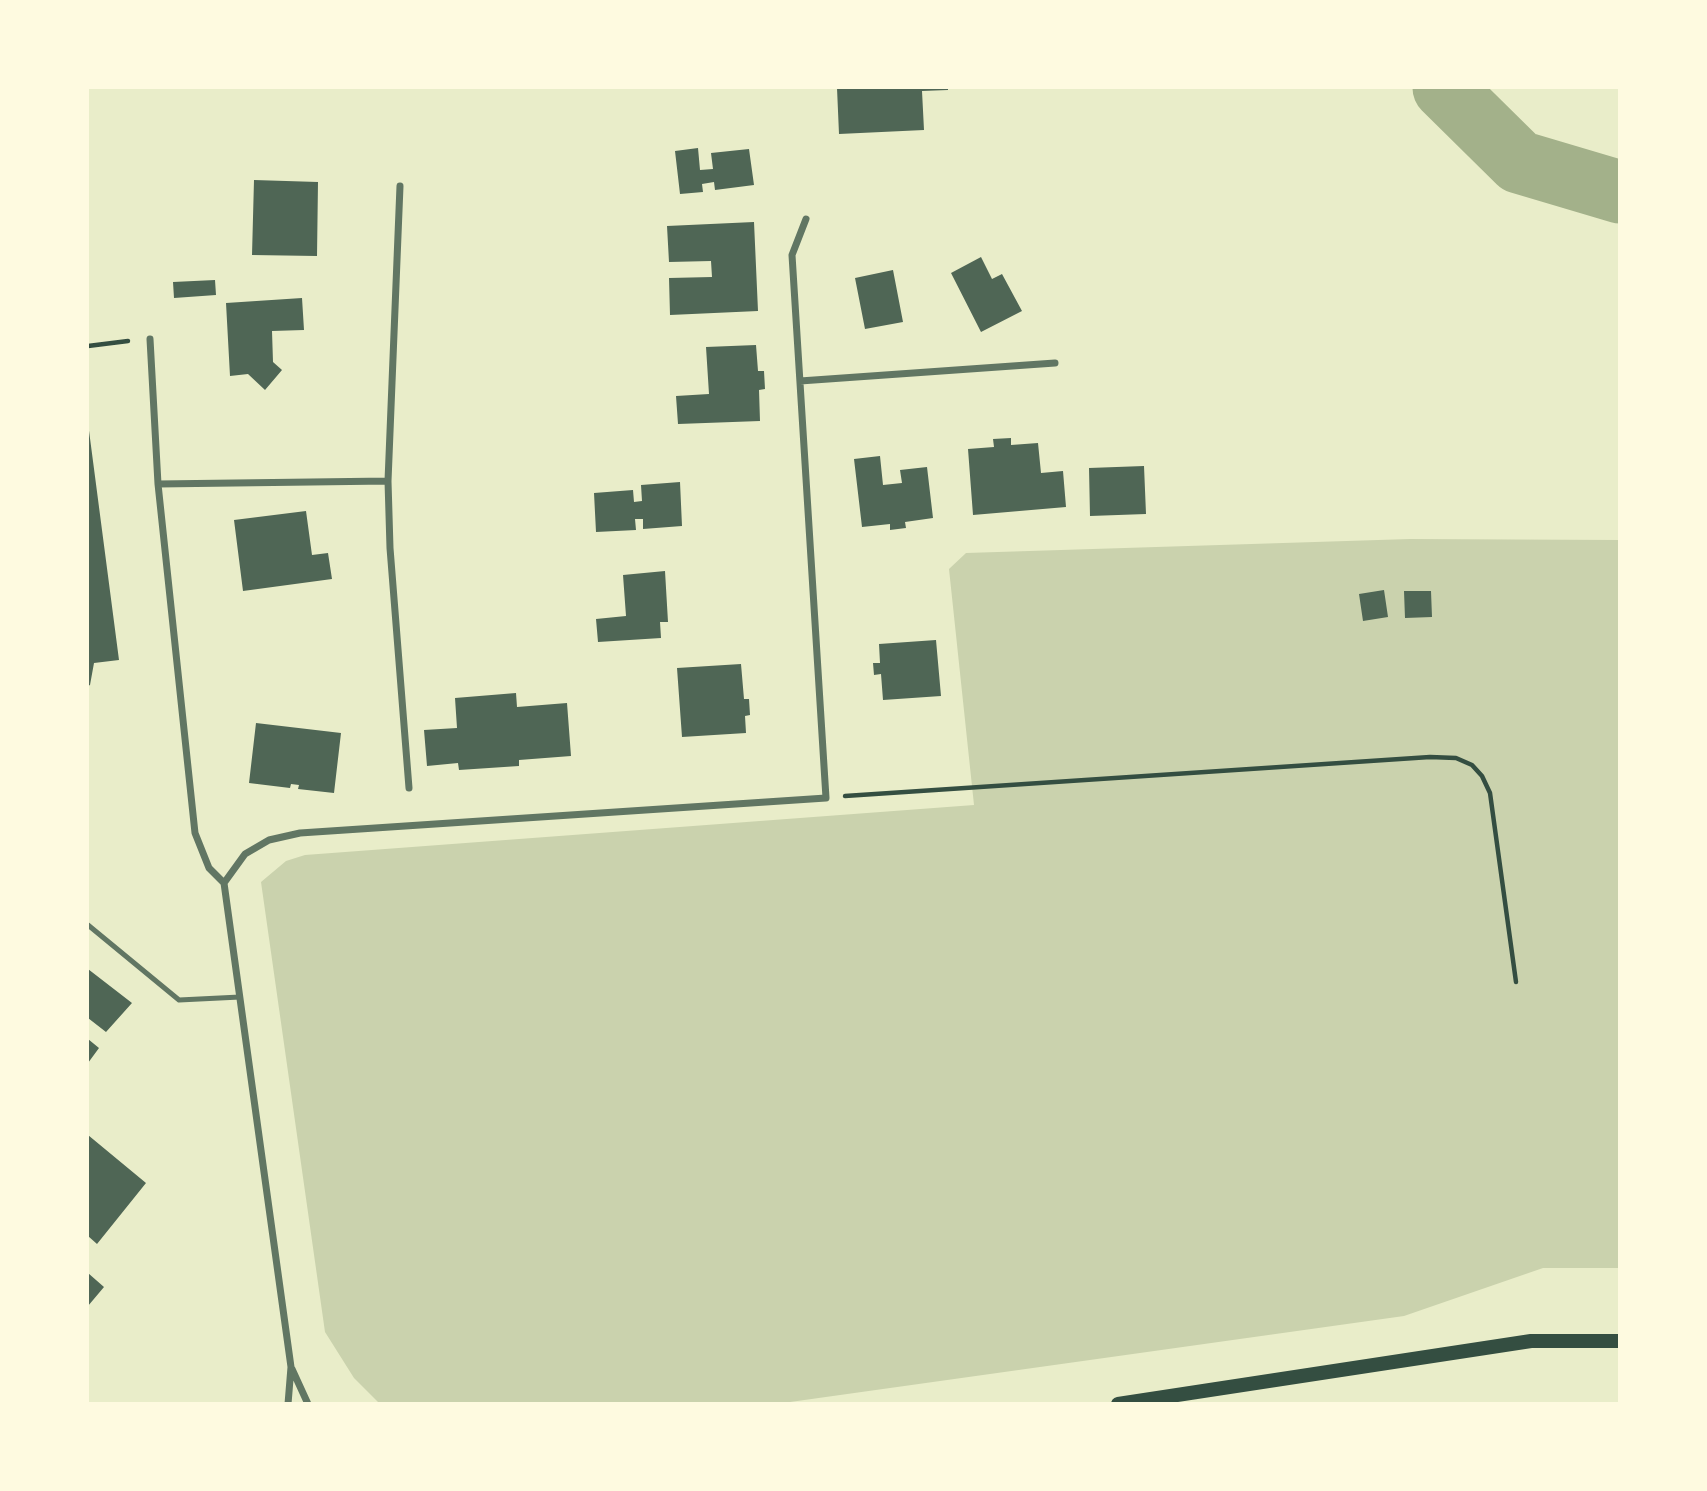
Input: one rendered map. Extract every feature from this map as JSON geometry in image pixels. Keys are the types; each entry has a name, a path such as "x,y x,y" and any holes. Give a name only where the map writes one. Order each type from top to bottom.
{"main road":[{"path":"1118,1404 1531,1341 1619,1341"}],"street":[{"path":"400,186 388,481 390,548 409,788"},
{"path":"224,883 245,854 269,840 300,833 826,798 792,255 806,219"},
{"path":"150,339 158,484 195,833 209,867 224,883 291,1367 288,1404"},
{"path":"800,381 1055,363"},
{"path":"158,484 388,481"},
{"path":"291,1367 308,1404"}],"lane":[{"path":"88,925 179,1000 240,997"}],"path":[{"path":"88,346 150,339"},
{"path":"826,798 1430,757 1457,758 1472,765 1482,776 1490,793 1516,982"}],"green space":[{"path":"1410,539 1619,540 1619,1268 1543,1268 1404,1316 783,1403 379,1403 354,1378 325,1332 261,882 286,861 305,855 974,805 949,569 966,553"}],"building":[{"path":"837,88 948,90 922,91 924,130 839,134"},
{"path":"698,148 700,170 713,169 711,153 749,149 754,185 715,190 714,182 702,184 703,192 680,194 675,151"},
{"path":"254,180 318,182 317,256 252,255"},
{"path":"754,222 758,311 670,315 669,278 712,277 711,261 669,262 667,226"},
{"path":"981,257 992,279 1002,274 1022,311 981,332 951,273"},
{"path":"893,270 903,322 865,329 855,278"},
{"path":"215,280 216,295 174,298 173,282"},
{"path":"302,298 304,330 272,331 273,362 282,370 265,390 248,374 230,376 226,303"},
{"path":"756,345 758,371 764,371 765,389 759,390 760,421 678,424 676,396 709,394 706,347"},
{"path":"88,423 119,660 94,663 88,686"},
{"path":"1011,438 1011,445 1038,443 1041,473 1063,471 1066,507 973,515 968,449 994,447 993,439"},
{"path":"880,456 883,485 902,483 900,470 927,467 933,518 905,522 906,528 890,530 890,524 862,527 854,459"},
{"path":"1144,466 1146,514 1090,516 1089,468"},
{"path":"680,482 682,526 643,529 643,519 635,519 636,530 596,532 594,493 633,490 634,502 642,501 641,485"},
{"path":"306,511 312,555 328,553 332,579 243,591 234,520"},
{"path":"665,571 668,622 660,622 661,638 598,642 596,619 626,616 623,575"},
{"path":"1384,590 1388,617 1363,621 1359,594"},
{"path":"1404,591 1431,591 1432,617 1405,618"},
{"path":"936,640 941,696 883,700 881,674 874,675 873,663 880,663 879,644"},
{"path":"741,664 744,699 749,699 750,715 745,716 746,733 682,737 677,668"},
{"path":"516,693 517,707 567,703 571,756 519,760 519,766 459,770 458,763 427,766 424,730 457,728 455,698"},
{"path":"256,723 341,733 334,793 298,789 299,785 291,784 290,788 249,783"},
{"path":"88,969 132,1003 106,1032 88,1018"},
{"path":"88,1039 99,1048 88,1063"},
{"path":"88,1135 146,1183 97,1244 88,1236"},
{"path":"88,1273 104,1287 88,1306"}],"waterway":[{"path":"1444,88 1519,162 1620,192"}]}
